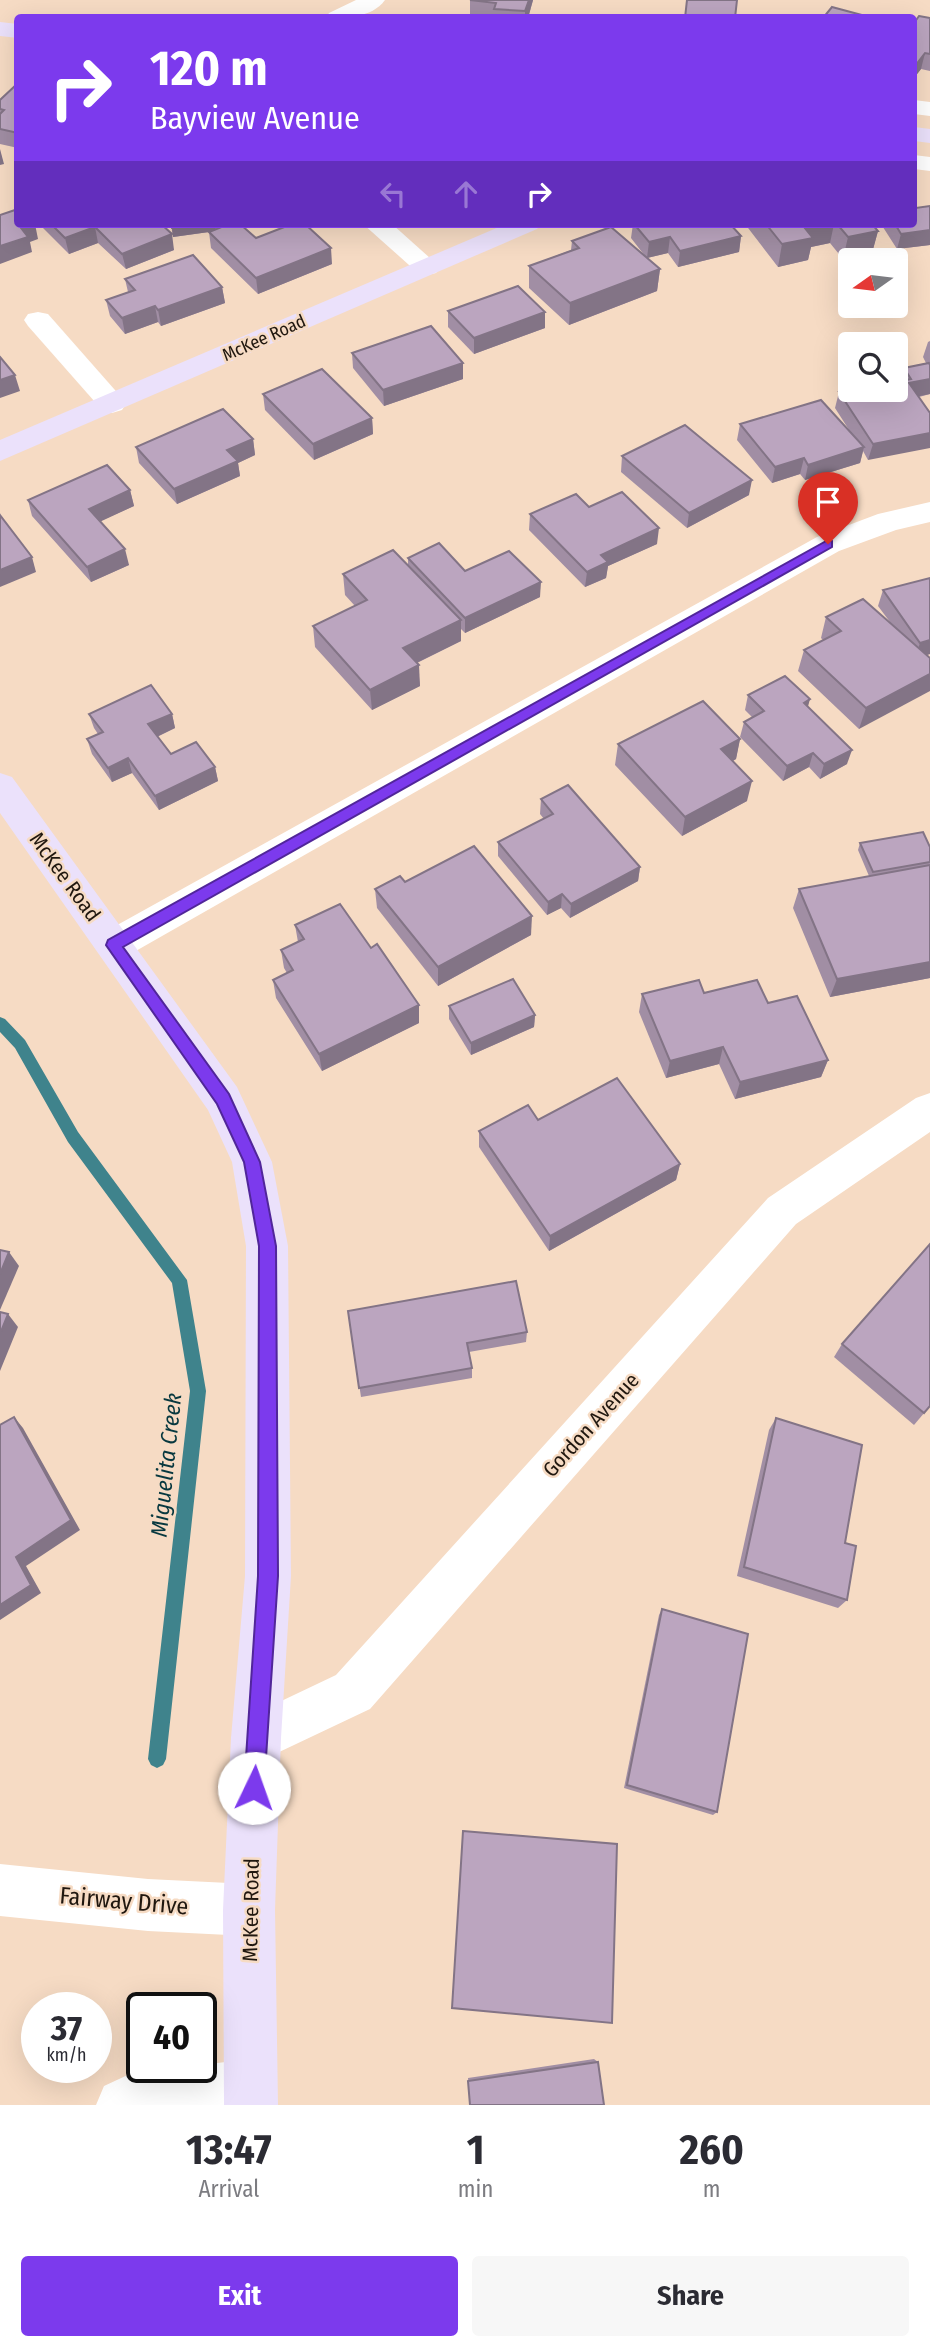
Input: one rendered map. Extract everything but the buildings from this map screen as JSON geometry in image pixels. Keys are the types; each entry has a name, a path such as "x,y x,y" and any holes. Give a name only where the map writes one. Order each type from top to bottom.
{"street":[{"path":"345,14 374,0"},
{"path":"381,228 427,267"},
{"name":"McKee Road","path":"0,451 519,228"},
{"path":"38,320 112,404"},
{"path":"114,945 828,544 890,521 930,512"},
{"name":"McKee Road","path":"0,786 223,1099 252,1162 267,1246 268,1576 256,1738 249,1910 250,2096"},
{"name":"Gordon Avenue","path":"256,1738 353,1692 782,1211 930,1110"},
{"name":"Fairway Drive","path":"0,1890 148,1905 249,1910"},
{"path":"123,2105 132,2100 250,2096"}],"waterway":[{"name":"Miguelita Creek","path":"0,1023 20,1044 73,1137 179,1280 198,1391 157,1759"}],"route":[{"path":"254,1788 268,1576 267,1246 252,1162 223,1099 114,945 828,544"}]}
